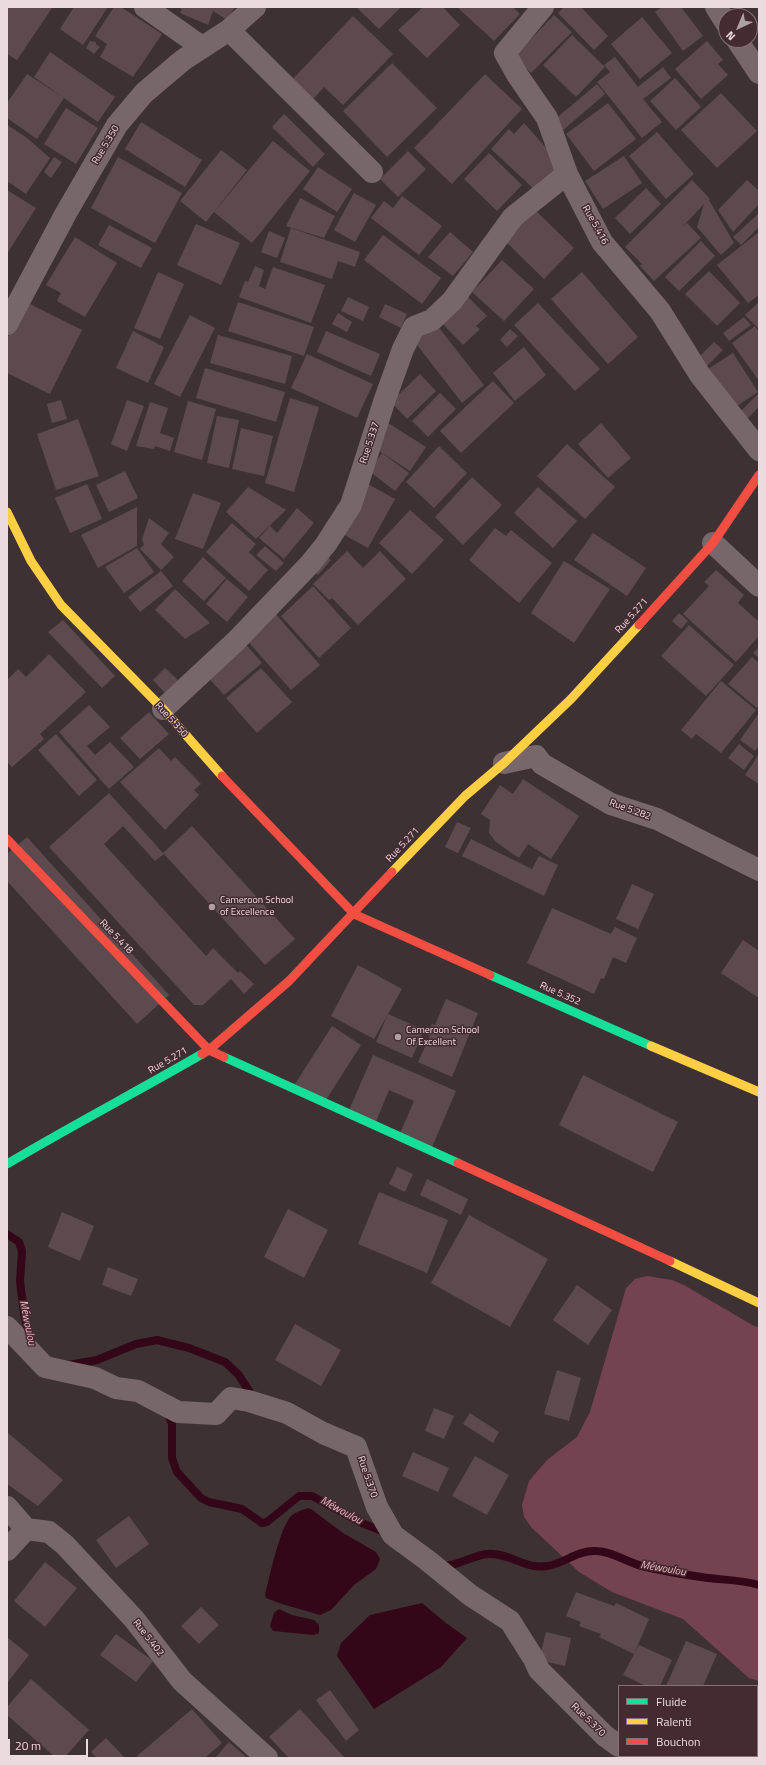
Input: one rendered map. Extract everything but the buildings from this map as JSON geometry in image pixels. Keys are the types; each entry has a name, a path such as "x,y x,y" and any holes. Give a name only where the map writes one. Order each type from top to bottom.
{"street":[{"path":"145,7 202,48"},
{"name":"Rue 5.350","path":"7,324 66,213 117,125 144,94 183,60 229,30 255,7"},
{"name":"Rue 5.416","path":"543,7 505,53 518,76 547,118 567,174 602,242 660,311 700,374 759,450"},
{"path":"229,30 372,172"},
{"path":"742,48 759,73"},
{"name":"Rue 5.337","path":"162,710 235,642 310,564 326,544 351,504 384,402 403,349 414,328 432,320 452,301 513,217 567,174"},
{"name":"Rue 5.271","path":"7,1164 64,1130 140,1090 209,1050 289,981 465,796 504,763 571,699 713,544 759,475"},
{"name":"Rue 5.350","path":"7,512 31,561 61,605 354,914"},
{"path":"713,544 759,586"},
{"name":"Rue 5.282","path":"504,763 536,756 542,764 611,804 657,819 759,870"},
{"name":"Rue 5.418","path":"7,839 209,1050"},
{"name":"Rue 5.352","path":"354,914 621,1034 759,1092"},
{"path":"209,1050 541,1200 759,1303"},
{"name":"Rue 5.370","path":"7,1327 45,1367 95,1378 116,1388 138,1391 178,1412 216,1414 231,1398 249,1401 287,1413 323,1433 356,1447 377,1507 393,1535 470,1595 510,1621 534,1659 539,1670 605,1736 618,1745"},
{"path":"7,1507 26,1529 7,1550"},
{"name":"Rue 5.402","path":"26,1529 49,1532 65,1545 134,1620 182,1681 267,1758"}],"shaded area":[{"path":"647,1276 672,1280 684,1285 754,1326 759,1327 759,1681 749,1678 683,1619 612,1592 579,1572 532,1528 524,1517 522,1505 529,1481 547,1460 577,1437 590,1412 626,1288 635,1279"},
{"path":"308,1508 343,1533 376,1552 380,1559 376,1569 354,1585 331,1610 320,1615 282,1604 266,1598 265,1595 275,1554 287,1523 291,1516"},
{"path":"422,1603 467,1638 441,1667 374,1709 337,1656 341,1643 370,1615"},
{"path":"279,1609 292,1615 314,1620 319,1625 319,1633 314,1635 273,1631 270,1626 274,1613"}],"waterway":[{"name":"Méwoulou","path":"7,1234 19,1242 22,1251 20,1281 24,1314 31,1343"},
{"path":"68,1365 97,1360 136,1344 157,1340 189,1348 225,1362 238,1374 253,1397"},
{"name":"Méwoulou","path":"167,1411 172,1424 172,1458 177,1472 201,1498 209,1502 242,1509 262,1523 267,1522 299,1496 312,1496 364,1524 387,1533"},
{"name":"Méwoulou","path":"441,1566 453,1565 476,1556 495,1554 539,1567 553,1565 589,1551 602,1551 636,1564 658,1570 759,1585"}],"traffic: fast":[{"path":"490,975 651,1046"},
{"path":"7,1164 202,1054"},
{"path":"224,1057 458,1163"}],"traffic: slow":[{"path":"7,512 31,561 61,605 163,709 222,776"},
{"path":"392,872 465,796 504,763 571,699 639,625"},
{"path":"651,1046 759,1092"},
{"path":"670,1261 759,1303"}],"traffic: jam":[{"path":"639,625 713,543 759,475"},
{"path":"222,776 354,914 490,975"},
{"path":"7,839 209,1050 224,1057"},
{"path":"202,1054 209,1050 289,981 392,872"},
{"path":"458,1163 670,1261"}],"place":[{"name":"Cameroon School of Excellence","path":"212,907"},
{"name":"Cameroon School Of Excellent","path":"398,1037"}]}
